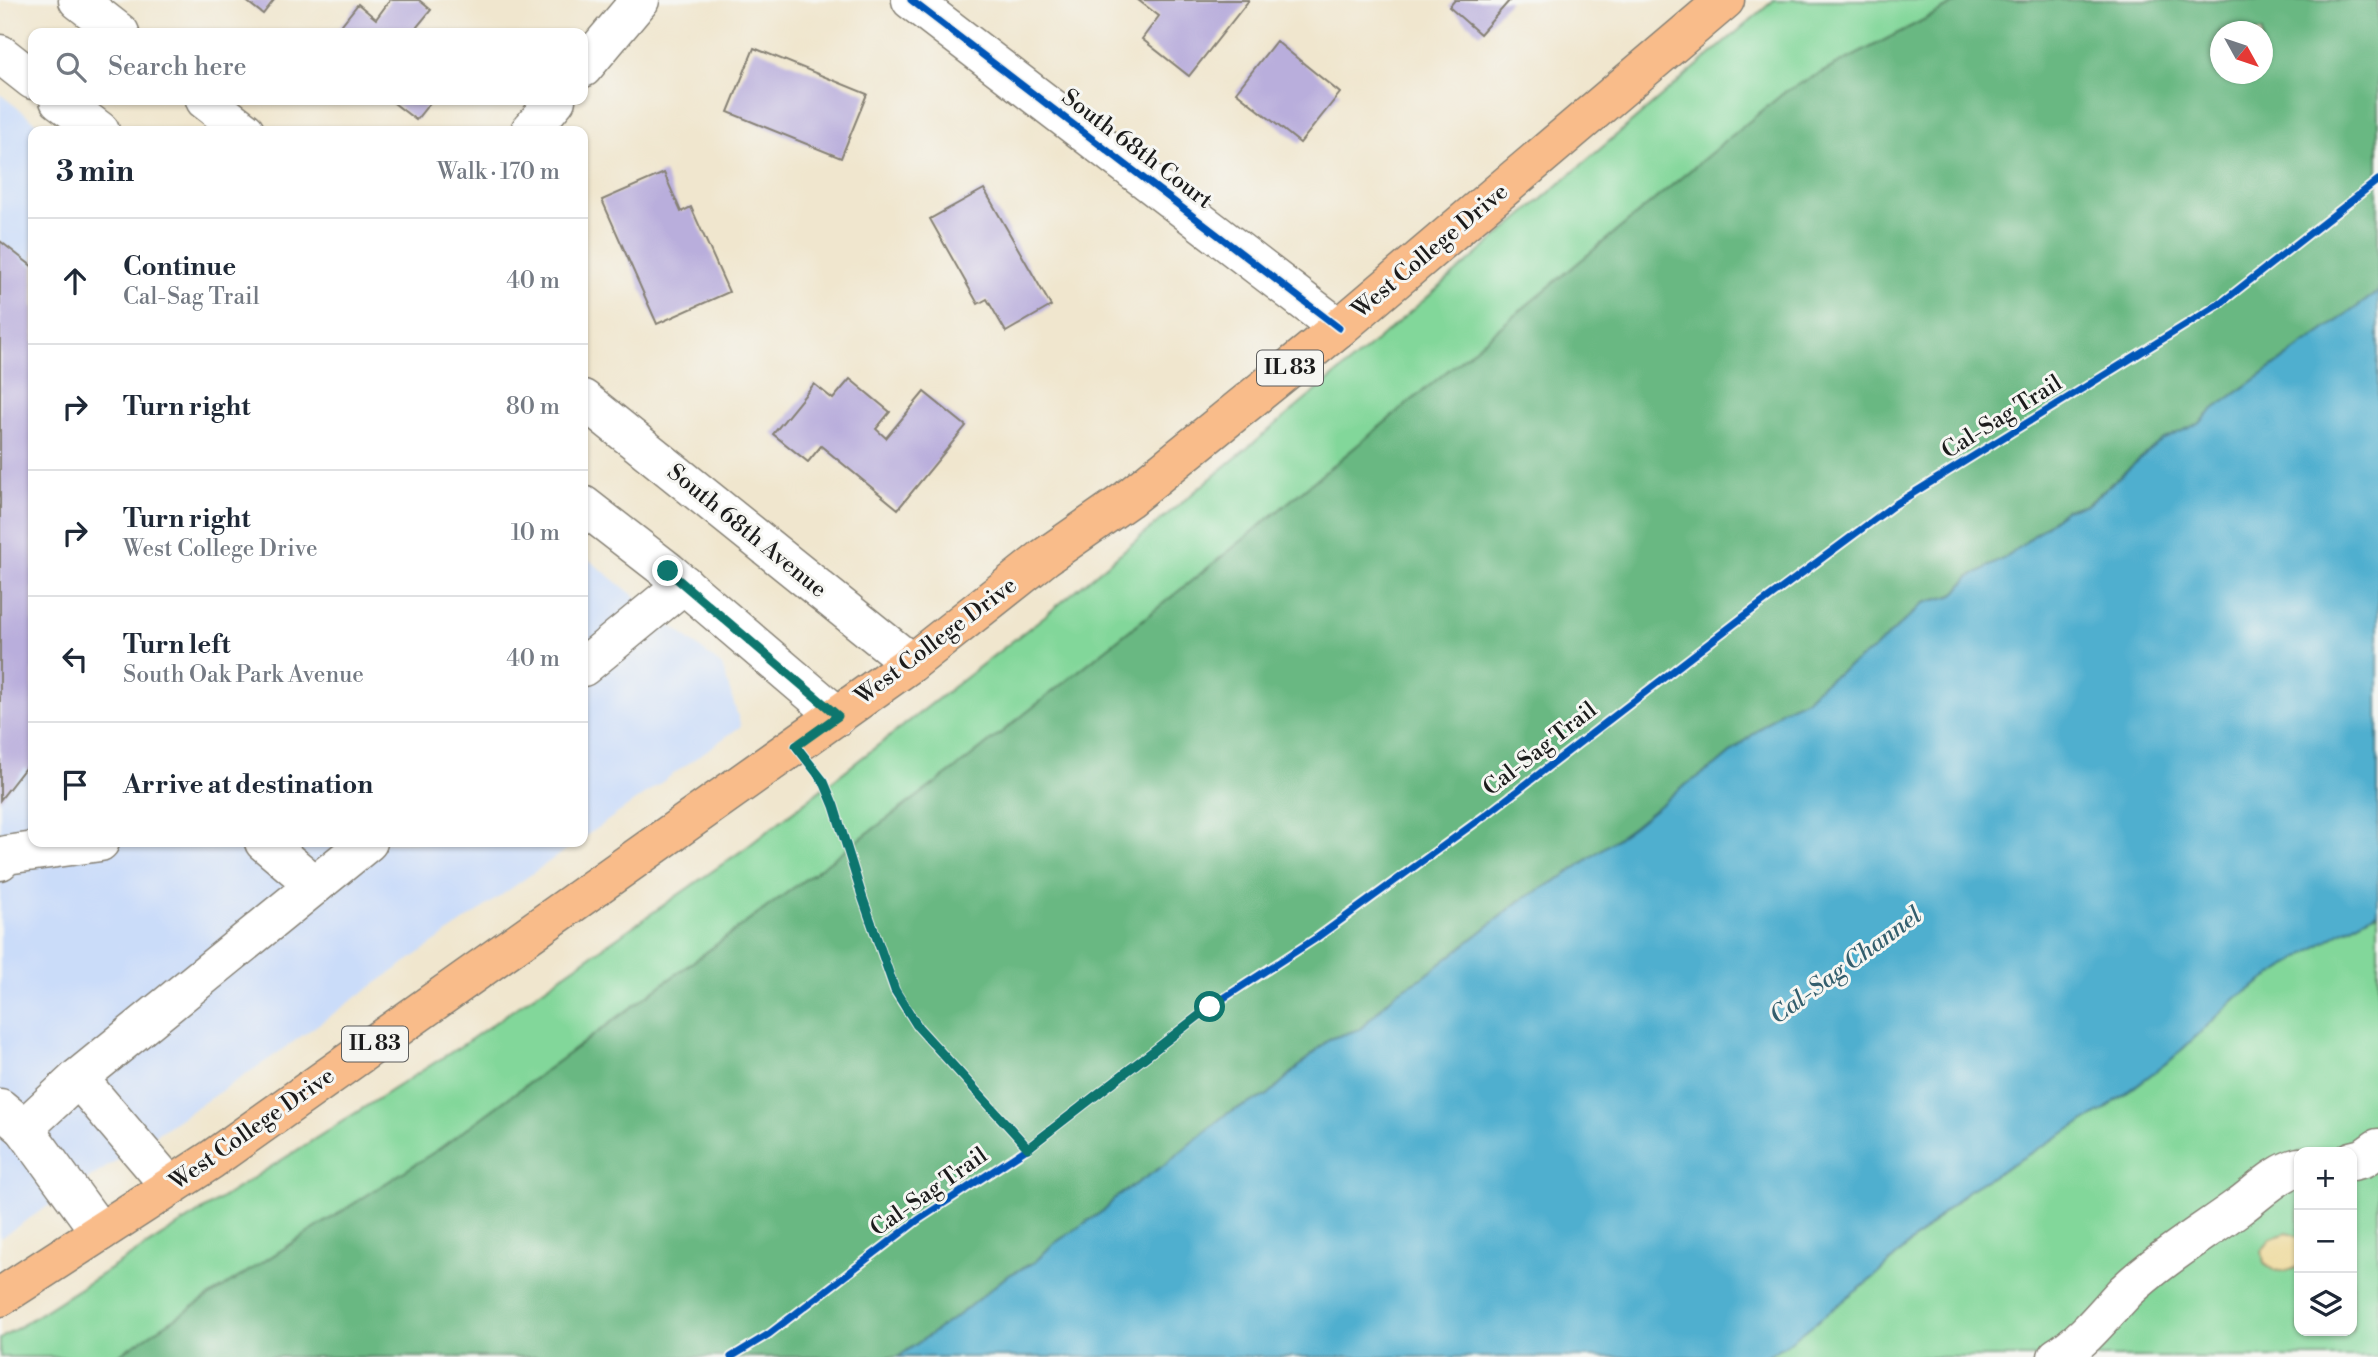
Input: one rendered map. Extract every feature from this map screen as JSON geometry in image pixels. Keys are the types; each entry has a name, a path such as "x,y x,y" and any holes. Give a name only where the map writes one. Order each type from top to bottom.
{"main road":[{"name":"West College Drive","path":"0,1297 211,1160 911,663 1045,557 1128,499 1339,328 1725,0"}],"street":[{"path":"78,0 114,28"},
{"path":"588,62 640,0"},
{"name":"South 68th Court","path":"911,0 1339,328"},
{"path":"0,54 28,75"},
{"path":"66,105 93,126"},
{"path":"212,105 239,126"},
{"path":"534,126 552,105"},
{"name":"South 68th Avenue","path":"588,403 911,663"},
{"path":"588,509 684,584 838,716"},
{"path":"588,663 684,584"},
{"path":"0,862 6,855 64,847"},
{"path":"270,847 315,885"},
{"path":"100,1233 12,1118 78,1078 362,847"},
{"path":"78,1078 170,1186"},
{"path":"2357,1160 2364,1158 2378,1147"},
{"path":"2057,1357 2096,1325 2128,1290 2277,1178 2294,1170"}],"shaded area":[{"path":"0,94 41,126 28,126 28,847 570,847 269,1059 0,1238"},
{"path":"588,559 722,666 741,726 588,834"}],"green space":[{"path":"1774,0 1962,0 1786,91 1244,539 967,760 439,1149 115,1357 0,1357 0,1339 464,1044 747,847 1046,615 1368,348"},
{"path":"1962,0 2378,0 2378,292 2214,409 2200,423 2162,440 2087,504 2065,510 2010,555 1968,578 1954,595 1924,603 1874,649 1821,685 1807,699 1782,710 1715,766 1681,788 1633,827 1563,877 1521,900 1424,977 1397,992 1360,1030 1329,1039 1268,1095 1226,1114 1167,1163 1114,1199 1106,1209 1052,1245 1035,1262 1007,1276 961,1313 898,1357 115,1357 439,1149 967,760 1244,539 1786,91"},
{"path":"2378,912 2378,1357 1766,1357 1873,1278 1967,1191 2105,1109 2173,1058 2238,997 2342,931"}],"sand":[{"path":"2287,1233 2294,1235 2294,1268 2276,1270 2264,1263 2262,1251 2271,1238"}],"water":[{"name":"Cal-Sag Channel","path":"2378,292 2378,912 2342,931 2238,997 2173,1058 2105,1109 1967,1191 1873,1278 1789,1343 1766,1357 898,1357 961,1313 1007,1276 1035,1262 1052,1245 1106,1209 1114,1199 1167,1163 1226,1114 1268,1095 1329,1039 1360,1029 1397,992 1424,977 1521,900 1563,877 1633,827 1681,788 1715,766 1782,710 1807,699 1821,685 1874,649 1924,603 1954,595 1968,578 2010,555 2065,510 2088,504 2162,440 2200,423 2214,409"}],"building":[{"path":"245,0 274,0 263,14"},
{"path":"390,0 419,0 431,10 416,28 339,28 358,4 376,19"},
{"path":"1138,0 1249,0 1189,76 1142,39 1159,16"},
{"path":"1455,0 1510,0 1480,34 1449,7"},
{"path":"1276,41 1340,93 1300,143 1236,92"},
{"path":"754,48 867,94 841,158 728,112"},
{"path":"396,105 428,105 416,120"},
{"path":"664,173 681,212 691,207 729,292 657,324 602,200"},
{"path":"984,189 1051,306 1006,332 987,299 978,304 930,219"},
{"path":"0,241 28,263 28,771 25,768 0,800"},
{"path":"850,379 890,412 876,429 886,438 924,392 966,426 898,509 821,446 808,462 773,434 814,384 833,399"}],"cycle path":[{"path":"911,0 1339,328"},
{"name":"Cal-Sag Trail","path":"731,1357 769,1334 918,1220 1028,1148 1210,1007 1315,939 1487,814 1743,617 1894,505 2221,303 2378,180"},
{"path":"796,746 824,782 834,806 895,991 918,1027 1028,1148"}],"route":[{"path":"668,571 838,716 796,746 824,782 834,806 895,990 918,1027 1028,1148 1210,1007"}]}
